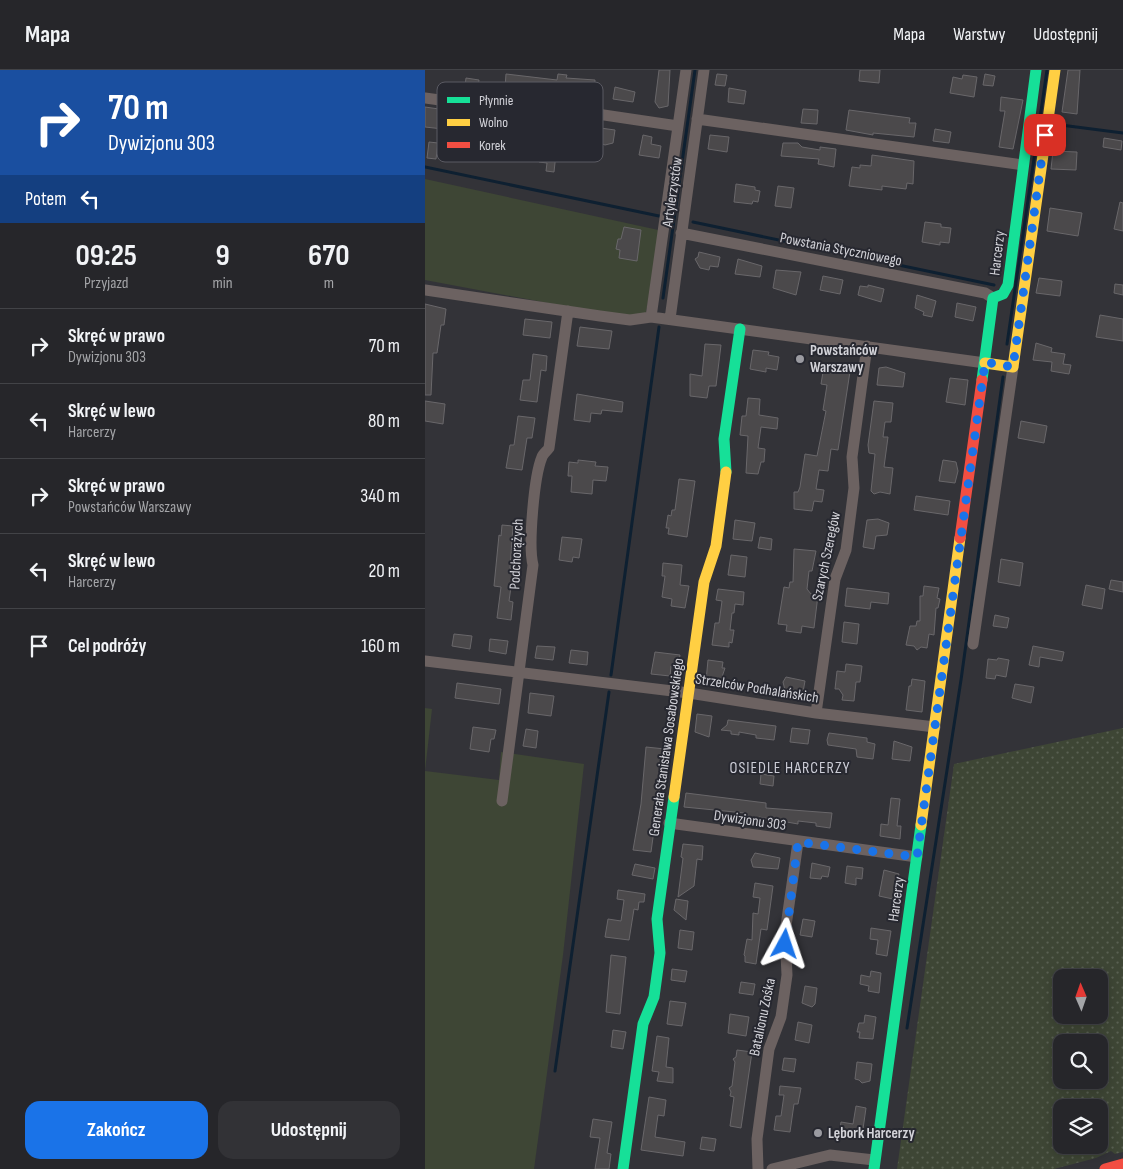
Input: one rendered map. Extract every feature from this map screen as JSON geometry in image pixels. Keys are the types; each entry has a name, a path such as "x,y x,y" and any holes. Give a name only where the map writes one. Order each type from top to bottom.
{"street":[{"name":"Artylerzystów","path":"651,316 686,70"},
{"name":"Artylerzystów","path":"670,319 704,70"},
{"name":"Harcerzy","path":"874,1164 993,298 1003,294 1007,289 1035,70"},
{"name":"Harcerzy","path":"973,644 1055,70"},
{"path":"603,115 679,126"},
{"path":"697,119 1023,166"},
{"name":"Powstania Styczniowego","path":"681,233 985,293 993,298"},
{"path":"425,290 630,320 651,316 1013,367"},
{"name":"Podchorążych","path":"502,801 533,565 530,544 535,495 542,457 549,448 568,311"},
{"name":"Generała Stanisława Sosabowskiego","path":"623,1169 643,1024 654,997 660,953 657,919 669,823 704,582 716,546 726,479 724,439 740,329"},
{"name":"Szarych Szeregów","path":"816,713 835,579 846,550 854,488 852,457 867,346"},
{"name":"Strzelców Podhalańskich","path":"425,661 689,693 816,713 935,727"},
{"name":"Dywizjonu 303","path":"669,823 917,857"},
{"name":"Batalionu Zośka","path":"758,1169 757,1139 769,1049 781,1017 787,975 785,933 798,842"},
{"path":"772,1169 830,1155 874,1164"},
{"path":"1105,1169 1123,1164"}],"green space":[{"path":"425,179 663,231 644,321 425,280"},
{"path":"425,708 432,709 425,771"},
{"path":"1123,728 1123,1152 1115,1154 1111,1151 1108,1152 1108,1099 1053,1099 1053,1154 1105,1154 1054,1169 897,1169 954,764"},
{"path":"501,752 584,764 563,955 534,1169 425,1169 425,771 499,780"}],"building":[{"path":"659,70 670,70 668,106 659,108 655,102"},
{"path":"860,70 880,70 879,83 859,81"},
{"path":"1068,70 1080,70 1077,114 1062,112"},
{"path":"506,74 557,80 558,74 567,75 566,78 595,80 595,82 505,82"},
{"path":"717,74 727,75 725,86 715,85"},
{"path":"985,74 995,76 993,86 983,85"},
{"path":"963,75 977,77 974,97 950,93 953,77 962,79"},
{"path":"466,78 479,80 479,82 466,82"},
{"path":"615,87 635,92 633,102 613,99"},
{"path":"729,88 746,91 744,104 728,102"},
{"path":"1001,97 1023,100 1013,149 999,147 1005,111 1000,111"},
{"path":"425,107 437,109 437,128 425,127"},
{"path":"803,109 818,110 817,124 801,123"},
{"path":"849,110 910,118 909,123 916,123 914,137 873,133 873,135 846,130"},
{"path":"603,128 615,130 613,143 603,144"},
{"path":"935,129 951,132 949,143 933,141"},
{"path":"643,135 652,137 651,144 661,146 659,158 639,155"},
{"path":"710,135 729,137 727,152 708,149"},
{"path":"1104,138 1122,141 1121,150 1103,147"},
{"path":"429,142 437,143 436,159 427,158"},
{"path":"783,143 798,143 802,147 820,150 820,147 836,149 834,167 818,164 819,159 781,156"},
{"path":"1053,151 1077,152 1076,170 1051,169"},
{"path":"872,155 914,161 913,184 907,183 906,189 882,186 882,190 849,186 852,167 860,168 860,165 871,166"},
{"path":"539,162 555,162 554,172 546,171 547,163"},
{"path":"736,184 755,187 755,190 760,191 758,202 753,201 752,204 734,202"},
{"path":"778,186 794,188 791,208 775,206"},
{"path":"1120,202 1123,203 1123,231 1114,229"},
{"path":"1050,208 1082,213 1078,236 1047,231"},
{"path":"925,222 941,224 941,227 951,228 949,243 940,242 940,245 922,242"},
{"path":"624,227 641,230 637,261 619,258 620,250 616,249 618,239 621,239"},
{"path":"699,252 720,257 718,267 710,266 709,270 700,268 695,259 698,257"},
{"path":"738,259 762,266 760,277 735,274"},
{"path":"776,270 801,272 796,295 773,288"},
{"path":"823,276 843,280 840,294 820,290"},
{"path":"1039,278 1062,281 1060,296 1036,293"},
{"path":"1115,284 1123,285 1123,295 1114,293"},
{"path":"868,285 884,289 881,302 858,295 860,286 868,287"},
{"path":"917,295 936,301 932,317 923,315 924,312 915,308"},
{"path":"957,303 976,307 973,321 955,317"},
{"path":"425,304 446,309 444,325 441,325 437,353 433,353 431,395 425,395"},
{"path":"1100,315 1123,319 1123,341 1096,337"},
{"path":"525,319 552,322 550,338 523,335"},
{"path":"580,327 612,331 609,349 577,346"},
{"path":"1036,343 1052,348 1051,352 1065,354 1063,364 1071,365 1069,374 1051,371 1052,362 1033,360"},
{"path":"705,344 721,345 716,386 709,386 707,398 690,396 690,374 702,376"},
{"path":"753,350 769,352 768,355 779,357 777,370 766,368 766,372 750,369"},
{"path":"533,354 547,356 546,371 541,370 537,402 520,400 523,380 530,380"},
{"path":"834,363 851,365 838,450 831,449 828,471 819,470 816,489 824,490 822,502 814,501 812,511 794,509 794,492 798,492 800,487 805,454 817,456 826,411 823,410 827,385 821,384 824,366 833,367"},
{"path":"886,367 905,373 903,387 877,385 879,368"},
{"path":"950,378 968,380 965,405 946,402"},
{"path":"577,394 623,402 622,412 602,410 601,414 591,413 590,422 574,420"},
{"path":"748,398 760,399 759,415 778,418 777,429 761,427 758,448 765,449 764,462 761,462 758,474 746,473 748,436 740,435 742,416 746,416"},
{"path":"425,401 445,404 443,424 425,421"},
{"path":"874,401 893,403 891,422 885,422 883,437 888,437 884,467 893,468 890,494 880,492 874,494 871,491 875,454 869,453 868,445"},
{"path":"518,416 535,418 532,438 527,438 522,470 506,468 510,445 514,445"},
{"path":"1021,421 1047,426 1044,443 1018,438"},
{"path":"578,460 596,462 595,466 608,467 606,481 593,480 592,494 571,492 572,476 568,476 569,462 578,463"},
{"path":"943,460 956,462 958,471 955,483 939,481"},
{"path":"679,479 695,481 687,537 668,534 669,528 666,528 668,515 671,516 672,510 675,510"},
{"path":"916,496 950,501 948,515 914,510"},
{"path":"878,519 889,523 887,535 876,536 874,549 863,547 867,520"},
{"path":"735,520 755,523 752,541 733,539"},
{"path":"502,525 513,526 510,568 519,569 517,581 512,580 509,601 513,602 511,620 497,618 501,587 494,586 499,535 501,536"},
{"path":"562,537 582,539 579,558 573,557 572,562 559,560"},
{"path":"760,537 772,539 771,550 758,548"},
{"path":"794,549 816,551 812,571 809,571 807,589 811,594 818,595 814,628 802,626 801,633 786,631 787,625 778,624 784,587 789,588 790,582 793,582"},
{"path":"731,555 747,557 745,577 728,575"},
{"path":"1001,559 1023,563 1020,586 998,582"},
{"path":"663,563 682,565 680,585 689,586 685,608 671,606 672,599 662,597 665,576 662,576"},
{"path":"1111,580 1123,582 1123,592 1109,589"},
{"path":"1086,585 1105,589 1102,609 1082,605"},
{"path":"924,586 939,588 937,598 940,599 938,608 936,608 934,635 929,634 927,648 921,647 917,650 914,646 906,645 910,626 916,626 917,621 920,621 920,596 923,596"},
{"path":"847,588 889,593 888,604 871,602 870,609 845,606"},
{"path":"718,589 744,592 743,605 735,604 734,613 732,613 730,630 734,630 732,643 729,642 729,647 712,645 715,623 719,623 722,601 716,600"},
{"path":"995,615 1009,618 1007,628 993,626"},
{"path":"844,622 859,624 857,644 842,642"},
{"path":"454,634 472,636 470,649 452,646"},
{"path":"490,639 508,641 506,654 489,651"},
{"path":"537,646 555,647 553,660 535,658"},
{"path":"1033,646 1064,652 1062,661 1040,657 1039,667 1029,665"},
{"path":"571,650 588,652 587,665 569,663"},
{"path":"655,652 680,655 678,667 671,666 670,676 651,674"},
{"path":"998,658 1009,660 1006,677 996,675 995,679 986,678 988,659 997,660"},
{"path":"708,660 723,662 722,668 725,668 720,683 706,681"},
{"path":"846,664 862,666 860,682 856,682 854,701 842,700 843,695 839,689 835,689 837,671 845,672"},
{"path":"786,677 805,681 803,692 785,690 783,682"},
{"path":"912,679 925,681 922,712 906,710 909,686 911,686"},
{"path":"457,683 501,689 499,704 455,698"},
{"path":"1015,684 1034,687 1031,703 1012,698"},
{"path":"530,693 554,696 551,716 528,713"},
{"path":"697,714 712,716 709,737 695,732"},
{"path":"728,720 776,726 774,740 756,738 756,735 739,732 739,735 731,734 731,731 721,730 727,725"},
{"path":"473,727 496,730 494,739 491,739 489,752 470,749"},
{"path":"792,728 810,730 808,744 790,742"},
{"path":"526,729 538,731 536,748 523,746"},
{"path":"829,733 867,738 867,742 875,744 873,759 857,757 856,749 828,745"},
{"path":"894,741 912,747 910,761 892,759"},
{"path":"646,747 665,749 651,852 633,850 641,804"},
{"path":"761,774 774,776 773,786 760,784"},
{"path":"686,793 766,803 766,808 832,813 830,828 816,826 816,823 798,821 798,824 759,817 758,821 750,820 750,816 744,815 745,813 684,807"},
{"path":"891,798 900,799 897,826 901,826 900,839 880,836 881,824 888,825"},
{"path":"683,844 703,846 702,860 697,859 694,886 678,897 683,858 681,857"},
{"path":"755,853 780,858 778,869 753,867 751,860"},
{"path":"812,863 830,867 828,877 822,876 821,879 810,878"},
{"path":"635,864 655,868 653,879 632,875"},
{"path":"847,866 863,868 862,879 856,878 856,885 845,883"},
{"path":"884,870 899,874 893,899 879,896"},
{"path":"755,883 773,886 767,930 761,929 756,964 745,962 744,955 747,939 752,940 753,913 758,914 760,898 753,897"},
{"path":"618,890 645,894 644,902 639,902 638,910 634,909 629,940 605,937 608,919 621,921 624,900 617,899"},
{"path":"676,899 688,901 686,920 674,910"},
{"path":"803,919 815,921 812,937 800,935"},
{"path":"871,928 891,931 887,956 876,954 878,940 870,939"},
{"path":"680,930 694,932 692,950 678,948"},
{"path":"611,955 626,957 620,1014 606,1012"},
{"path":"672,969 687,971 685,982 671,980"},
{"path":"871,971 881,973 879,993 868,991 869,986 860,984 861,975 870,977"},
{"path":"741,982 755,984 753,995 739,993"},
{"path":"805,986 817,988 815,1004 812,1007 802,1003"},
{"path":"670,1001 686,1003 682,1026 667,1024"},
{"path":"730,1014 749,1017 746,1036 728,1033"},
{"path":"865,1015 876,1017 873,1039 859,1038 860,1032 857,1032 859,1023 864,1023"},
{"path":"798,1022 812,1025 809,1043 795,1040"},
{"path":"613,1030 626,1032 623,1049 611,1047"},
{"path":"657,1036 669,1038 666,1067 673,1068 673,1083 657,1081 659,1072 652,1071"},
{"path":"737,1050 752,1052 741,1128 730,1126 734,1097 730,1096 729,1088 732,1086 735,1062 733,1059 736,1057"},
{"path":"784,1058 796,1059 794,1072 782,1070"},
{"path":"857,1062 872,1064 870,1081 862,1083 855,1079"},
{"path":"780,1086 801,1088 798,1104 794,1104 790,1132 774,1130 776,1116 781,1116 784,1095 779,1095"},
{"path":"649,1097 666,1100 664,1116 658,1115 655,1137 685,1142 683,1156 641,1150"},
{"path":"856,1106 866,1108 862,1136 854,1135 853,1138 839,1136 841,1122 853,1124"},
{"path":"593,1119 612,1122 607,1153 611,1154 609,1169 595,1169 600,1138 590,1137"},
{"path":"702,1137 716,1139 714,1151 700,1149"}],"waterway":[{"path":"663,298 695,70"},
{"path":"1007,344 1047,70"},
{"path":"1053,124 1123,133"},
{"path":"425,167 659,216"},
{"path":"693,222 994,285"},
{"path":"611,675 659,327"},
{"path":"907,1028 961,680 1003,377"},
{"path":"555,1071 609,692"}],"traffic: fast":[{"path":"982,380 993,298 1003,294 1008,285 1036,70"},
{"path":"726,472 724,439 740,329"},
{"path":"623,1169 643,1024 654,997 660,953 657,919 674,797"},
{"path":"874,1169 921,825"}],"traffic: slow":[{"path":"985,363 1013,367 1055,70"},
{"path":"674,797 704,582 716,546 726,472"},
{"path":"921,825 960,538"}],"traffic: jam":[{"path":"960,538 982,380"},
{"path":"1105,1169 1123,1164"}],"place":[{"name":"Powstańców Warszawy","path":"800,359"},
{"name":"Lębork Harcerzy","path":"818,1133"}],"district":[{"name":"OSIEDLE HARCERZY","path":"790,767"}],"route":[{"path":"785,944 798,842 917,857 985,362 1013,367 1045,135"}]}
